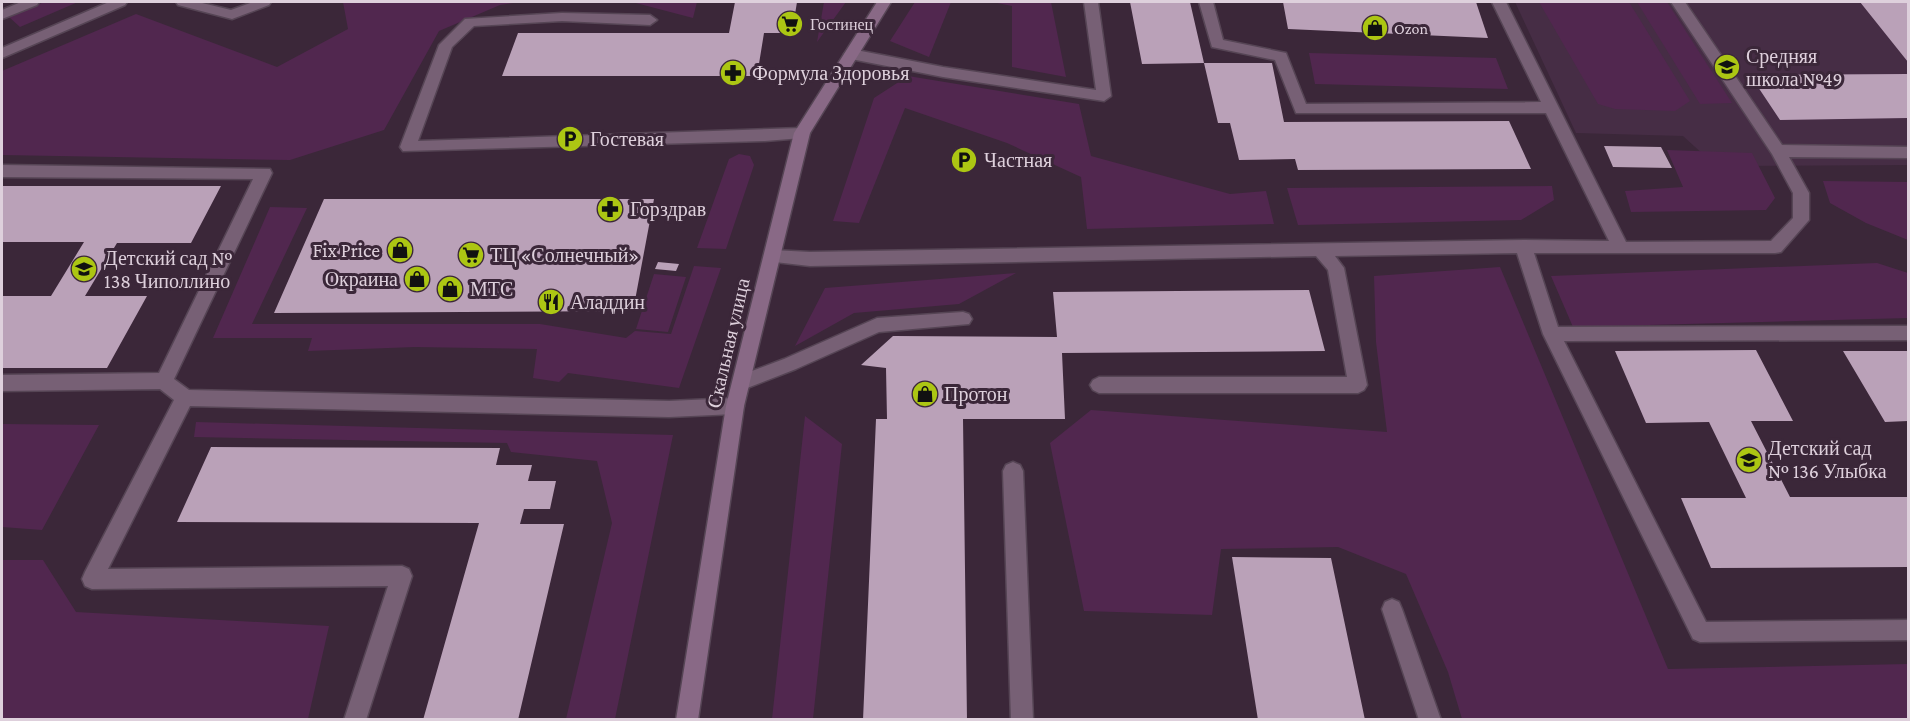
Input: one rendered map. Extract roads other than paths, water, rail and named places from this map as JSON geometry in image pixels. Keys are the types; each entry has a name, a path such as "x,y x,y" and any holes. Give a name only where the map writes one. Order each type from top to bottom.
{"street":[{"name":"Скальная улица","path":"687,720 735,406 802,133 884,2"}],"lane":[{"path":"2,15 32,2"},
{"path":"2,53 120,2"},
{"path":"183,2 232,15 264,2"},
{"path":"851,54 943,72 1104,96 1091,2"},
{"path":"1206,2 1217,44 1281,56 1301,110 1527,106 1551,108"},
{"path":"1499,2 1621,248"},
{"path":"772,256 810,259 1524,246 1775,247 1790,235 1801,220 1801,193 1778,151 1678,2"},
{"path":"650,20 562,17 470,22 446,45 408,147 802,133"},
{"path":"1778,151 1908,152"},
{"path":"2,171 264,173 164,381"},
{"path":"1524,246 1552,334 1700,632 1908,630"},
{"path":"1099,385 1358,385 1336,268 1321,251"},
{"path":"741,382 790,364 877,325 963,319"},
{"path":"1552,334 1908,333"},
{"path":"2,383 164,381 185,398 669,409 735,406"},
{"path":"185,398 92,579 402,576 355,720"},
{"path":"1013,471 1022,720"},
{"path":"1392,609 1430,720"}],"place":[{"name":"Гостинец","path":"790,24"},
{"name":"Ozon","path":"1375,28"},
{"name":"Средняя школа №49","path":"1727,67"},
{"name":"Формула Здоровья","path":"733,73"},
{"name":"Гостевая","path":"570,139"},
{"name":"Частная","path":"964,160"},
{"name":"Горздрав","path":"610,209"},
{"name":"Fix Price","path":"400,250"},
{"name":"ТЦ «Солнечный»","path":"471,255"},
{"name":"Детский сад № 138 Чиполлино","path":"84,269"},
{"name":"Окраина","path":"417,279"},
{"name":"МТС","path":"450,289"},
{"name":"Аладдин","path":"551,302"},
{"name":"Протон","path":"925,394"},
{"name":"Детский сад № 136 Улыбка","path":"1749,460"}]}
